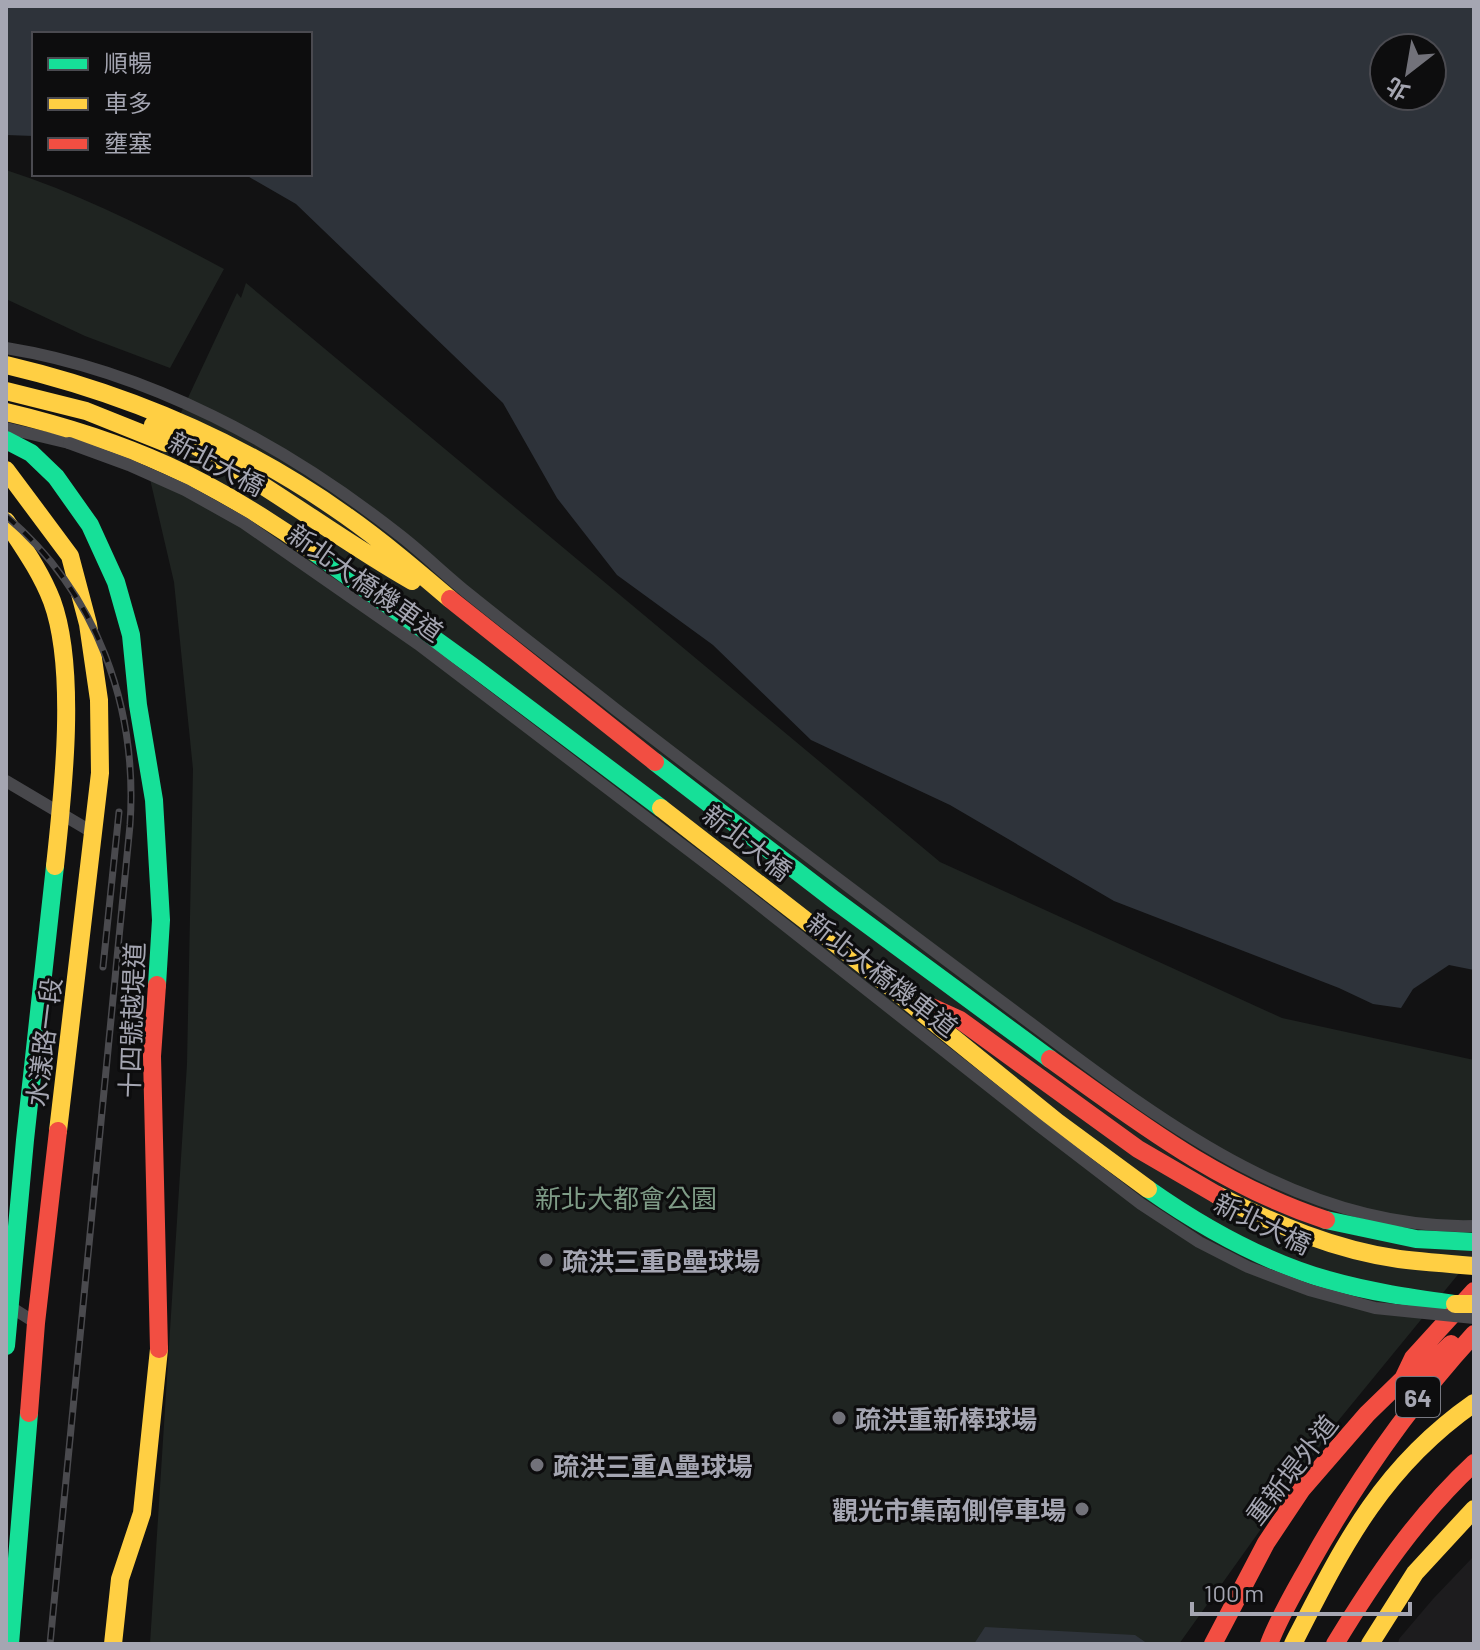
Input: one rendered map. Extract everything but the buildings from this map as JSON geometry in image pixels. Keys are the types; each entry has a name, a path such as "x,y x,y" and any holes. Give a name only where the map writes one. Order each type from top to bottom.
{"main road":[{"name":"新北大橋","path":"6,365 60,377 186,422 256,458 386,545 456,605 725,817 1174,1148 1244,1188 1317,1216 1386,1233 1465,1242"},
{"path":"6,380 89,400 165,429 235,466 375,562 456,605"},
{"path":"6,391 86,411 162,441 230,475 368,569 426,630"},
{"name":"新北大橋","path":"6,412 106,440 171,465 291,534 426,630 707,842 1048,1113 1144,1186 1190,1216 1247,1249 1314,1276 1378,1293 1465,1304"},
{"name":"十四號越堤道","path":"6,440 31,453 56,477 90,525 116,582 131,635 138,705 154,800 161,920 152,1056 159,1352 142,1513 120,1579 113,1644"},
{"name":"水漾路一段","path":"6,470 70,556 88,624 99,700 100,773 36,1323 9,1637"},
{"name":"水漾路一段","path":"6,521 40,573 53,604 61,634 66,711 61,814 7,1305 6,1346"},
{"path":"913,957 983,1024 1065,1088 1189,1176 1268,1214 1342,1239 1436,1257 1474,1259"},
{"path":"895,990 960,1020 1169,1170 1235,1207 1304,1237 1375,1256 1474,1266"},
{"name":"重新堤外道","path":"1213,1644 1266,1543 1302,1489 1367,1414 1403,1379 1413,1358 1474,1291"},
{"name":"重新堤外道","path":"1403,1379 1424,1370 1474,1321"},
{"name":"64","path":"1269,1644 1319,1547 1369,1465 1433,1377 1474,1334"},
{"name":"64","path":"1293,1644 1342,1553 1385,1483 1420,1446 1474,1403"},
{"path":"1335,1644 1371,1583 1404,1536 1450,1484 1474,1463"},
{"path":"1370,1644 1415,1573 1474,1509"}],"street":[{"name":"新北大橋機車道","path":"6,348 92,369 218,419 335,489 397,533 466,592 742,807 1172,1126 1247,1171 1322,1201 1390,1219 1474,1226"},
{"name":"新北大橋機車道","path":"6,428 69,443 129,465 185,490 244,523 430,654 737,887 1141,1204 1199,1242 1248,1267 1336,1297 1375,1308 1474,1321"},
{"path":"6,781 92,832"},
{"path":"7,1305 36,1323"}],"shaded area":[{"path":"6,6 1474,6 1474,970 1449,965 1413,989 1401,1008 1373,1004 1114,901 950,805 811,740 713,645 617,575 557,498 503,403 296,204 247,176 312,176 312,32 32,32 32,136 6,135"},
{"path":"1474,1556 1474,1644 1398,1644 1433,1599"},
{"path":"985,1627 1135,1635 1148,1644 974,1644"}],"green space":[{"path":"6,170 90,202 224,269 170,368 85,336 6,299"},
{"name":"新北大都會公園","path":"246,283 940,862 1282,1018 1474,1060 1474,1255 1338,1421 1179,1644 150,1644 187,1064 193,769 174,582 150,479 237,293 241,298"}],"railway":[{"path":"6,516 38,547 65,580 87,616 105,655 118,696 127,738 131,781 130,825 50,1644"},
{"path":"103,967 119,812"}],"traffic: fast":[{"path":"6,440 31,453 56,477 90,525 116,582 131,635 138,705 154,800 161,920 157,985"},
{"path":"314,552 661,808"},
{"path":"655,762 833,899 1050,1059"},
{"path":"6,1346 55,866"},
{"path":"1148,1189 1190,1217 1281,1264 1360,1288 1455,1304"},
{"path":"1326,1220 1416,1239 1474,1242"},
{"path":"10,1644 29,1413"}],"traffic: slow":[{"path":"6,365 96,390 225,443 345,515 450,599"},
{"path":"6,391 86,411 166,443"},
{"path":"6,412 91,436 168,466 240,503 314,552"},
{"path":"153,425 253,479 412,581"},
{"path":"6,470 70,556 88,624 99,700 100,773 58,1131"},
{"path":"6,521 43,580 60,629 66,732 55,866"},
{"path":"661,808 872,972 1057,1122 1148,1189"},
{"path":"1217,1195 1283,1226 1352,1249 1399,1259 1474,1266"},
{"path":"1455,1304 1474,1304"},
{"path":"113,1644 120,1579 142,1513 159,1349"},
{"path":"1293,1644 1329,1574 1367,1511 1414,1454 1474,1403"},
{"path":"1370,1644 1415,1573 1474,1509"}],"traffic: jam":[{"path":"450,599 655,762"},
{"path":"157,985 152,1056 159,1349"},
{"path":"929,1006 960,1020 1138,1149 1217,1195"},
{"path":"1050,1059 1149,1129 1215,1170 1250,1189 1326,1220"},
{"path":"29,1413 58,1131"},
{"path":"1213,1644 1266,1543 1302,1489 1367,1414 1403,1379 1413,1358 1474,1291"},
{"path":"1269,1644 1311,1562 1366,1472 1406,1415 1474,1334"},
{"path":"1403,1379 1424,1370 1451,1344"},
{"path":"1335,1644 1398,1549 1434,1504 1474,1463"}],"place":[{"name":"疏洪三重B壘球場","path":"546,1260"},
{"name":"疏洪重新棒球場","path":"839,1418"},
{"name":"疏洪三重A壘球場","path":"537,1465"},
{"name":"觀光市集南側停車場","path":"1082,1509"}]}
